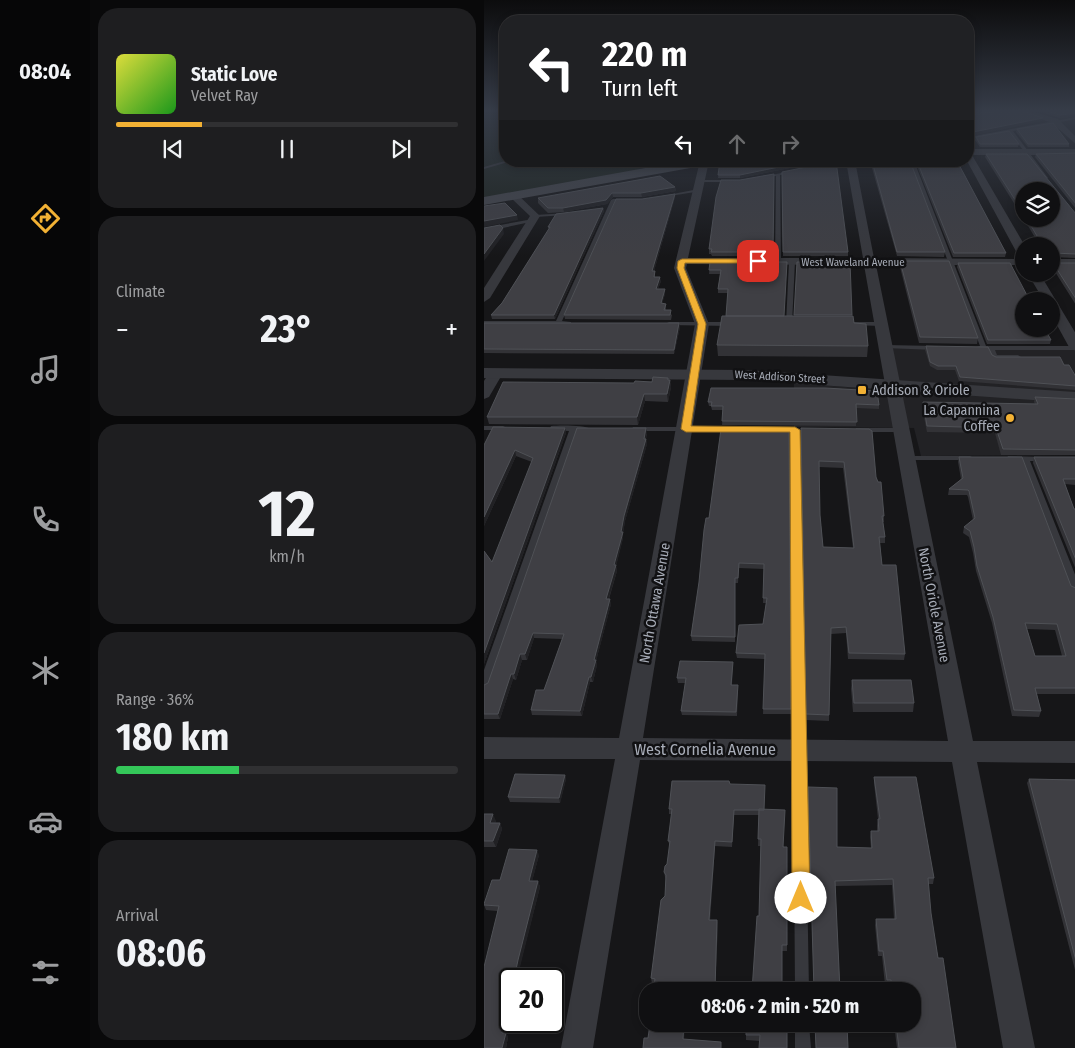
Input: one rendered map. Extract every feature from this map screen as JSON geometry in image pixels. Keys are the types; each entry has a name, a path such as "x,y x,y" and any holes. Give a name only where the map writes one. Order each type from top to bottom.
{"main road":[{"path":"484,201 673,167"}],"street":[{"path":"974,164 1015,239"},
{"path":"702,324 680,268 704,167"},
{"name":"North Oriole Avenue","path":"851,167 1019,1048"},
{"path":"484,298 488,285 534,218 514,196"},
{"name":"West Waveland Avenue","path":"682,261 1015,262"},
{"path":"1060,262 1075,262"},
{"path":"1060,319 1075,348"},
{"name":"North Ottawa Avenue","path":"578,1048 686,429 693,373 702,324"},
{"path":"484,394 490,373"},
{"name":"West Addison Street","path":"490,373 693,373 769,376 1075,398"},
{"name":"West Cornelia Avenue","path":"484,748 1075,752"}],"lane":[{"path":"1031,159 1048,181"},
{"path":"484,168 499,164"},
{"path":"914,167 987,348 995,357 1022,357"},
{"path":"759,178 797,171"},
{"path":"778,174 778,261"},
{"path":"661,197 699,186 740,181"},
{"path":"558,323 613,200 632,200"},
{"path":"601,208 610,207"},
{"path":"484,230 534,218 573,213"},
{"path":"789,324 792,262"},
{"path":"484,323 578,323"},
{"path":"664,324 741,324"},
{"path":"780,324 798,324"},
{"path":"844,324 881,324"},
{"path":"885,348 944,348"},
{"path":"974,348 1075,348"},
{"path":"1053,348 1057,358"},
{"path":"484,428 511,428"},
{"path":"547,428 593,428"},
{"path":"484,685 574,428"},
{"path":"630,429 735,429"},
{"path":"795,430 802,982"},
{"path":"853,430 901,430"},
{"path":"906,458 976,458"},
{"path":"1005,458 1050,458"},
{"path":"1025,458 1075,592"},
{"path":"802,1032 803,1048"}],"shaded area":[{"path":"484,159 499,159 499,167 638,167 643,170 484,198"},
{"path":"891,348 1075,350 1075,455 921,456 914,428 794,427 794,383 899,391"}],"building":[{"path":"989,159 1031,159 1050,182 1015,182 1015,200"},
{"path":"1040,159 1076,159 1076,204"},
{"path":"719,167 779,167 740,175 718,175"},
{"path":"807,167 837,167 848,252 783,252 782,172"},
{"path":"874,167 912,167 945,252 897,252"},
{"path":"919,167 960,167 1006,253 954,253"},
{"path":"774,174 773,252 711,252 712,249 709,249 716,197 721,180 740,180"},
{"path":"660,176 675,187 641,193 612,193 606,200 563,208 548,208 538,198"},
{"path":"675,194 652,271 655,271 654,277 660,277 656,289 665,289 661,303 666,304 664,310 671,310 670,315 564,315 616,199 642,199"},
{"path":"1060,194 1076,214 1076,254 1060,253 1060,237 1038,237 1032,227 1060,227"},
{"path":"505,203 517,215 484,221 484,206"},
{"path":"603,208 554,315 491,315 502,303 550,227 548,227 556,214"},
{"path":"500,225 503,228 484,254 484,228"},
{"path":"900,261 949,261 978,338 920,337"},
{"path":"710,262 787,262 784,316 726,316 728,289 718,289 721,270 709,270"},
{"path":"797,262 850,262 852,315 794,315"},
{"path":"958,263 1010,263 1015,272 1015,282 1020,282 1025,292 1015,292 1015,337 1049,337 1051,340 988,340"},
{"path":"1060,263 1076,263 1076,299 1060,274"},
{"path":"722,316 853,316 854,323 866,324 868,346 717,345"},
{"path":"484,323 679,323 674,350 484,349"},
{"path":"926,346 988,347 992,355 996,357 1060,357 1064,365 1069,365 1076,377 1076,386 960,377 956,366 938,366 930,362"},
{"path":"653,377 668,378 670,380 667,394 644,394 637,417 487,417 503,382 634,383 635,381 652,382"},
{"path":"711,388 825,388 877,391 879,405 856,404 857,422 722,421 723,406 711,406 712,402 708,402"},
{"path":"1035,397 1076,399 1076,450 1003,449 996,428 927,426 923,402 1038,404"},
{"path":"493,427 565,428 484,653 484,551 492,562 533,458 515,450 484,517 484,445"},
{"path":"577,428 646,428 644,439 646,439 624,516 621,532 623,532 614,565 616,565 606,599 610,599 594,660 596,660 591,677 589,677 580,711 531,710 536,690 544,690 564,634 533,633 525,654 520,654 514,674 511,674 498,714 484,714 484,685 488,683"},
{"path":"801,428 869,429 872,431 876,477 878,482 881,482 885,537 879,537 882,565 896,565 905,654 849,653 846,627 831,628 829,715 806,714","holes":["819,461 844,462 854,548 823,547 820,515"]},
{"path":"721,429 789,429 791,709 763,709 765,654 736,653 739,625 763,624 767,598 763,598 764,564 739,563 738,578 735,578 735,637 691,636 704,530 706,518 709,518"},
{"path":"959,457 1022,457 1071,586 1076,588 1076,688 1035,688 1041,711 1014,710 993,617 977,566 970,531 964,527 975,518 969,491 949,489 963,478","holes":["1025,623 1057,624 1066,656 1035,656"]},
{"path":"1034,457 1076,457 1076,479 1063,479 1074,509 1076,509 1076,560"},
{"path":"680,661 733,662 731,685 738,685 736,712 681,711 686,678 677,678"},
{"path":"852,680 911,680 914,703 854,703"},
{"path":"515,774 565,775 559,798 508,797"},
{"path":"874,777 916,777 934,878 928,878 931,913 938,958 943,958 956,1048 899,1048 897,1032 921,1032 921,982 891,982 891,980 887,980 883,951 879,951 876,919 896,919 893,879 835,881 840,982 814,982 808,787 837,788 837,847 872,848 871,831 879,831 878,819 880,819"},
{"path":"1029,779 1076,780 1076,961"},
{"path":"672,781 729,781 730,784 765,785 764,810 734,810 732,842 715,841 709,920 717,920 715,982 654,982 655,979 651,978 661,900 665,896 666,875 664,872 670,841 668,841 672,809 669,809"},
{"path":"759,809 785,810 783,847 787,847 787,945 782,945 782,982 753,982 757,916 759,916 761,839 758,839"},
{"path":"484,814 493,814 490,823 500,823 493,841 484,841"},
{"path":"509,849 537,850 529,881 538,881 516,968 499,968 499,1033 506,1033 502,1048 484,1048 484,967 499,906 484,904 492,880 500,880"},
{"path":"649,1032 683,1032 683,1039 721,1042 721,1048 643,1048 644,1038 648,1038"},
{"path":"746,1032 787,1032 787,1048 759,1048 760,1035 746,1035"},
{"path":"815,1032 847,1032 848,1048 816,1048"}],"place":[{"name":"Addison & Oriole","path":"862,390"},
{"name":"La Capannina Coffee","path":"1010,418"}],"route":[{"path":"758,261 682,261 680,268 702,324 693,373 686,429 795,430 801,898"}]}
